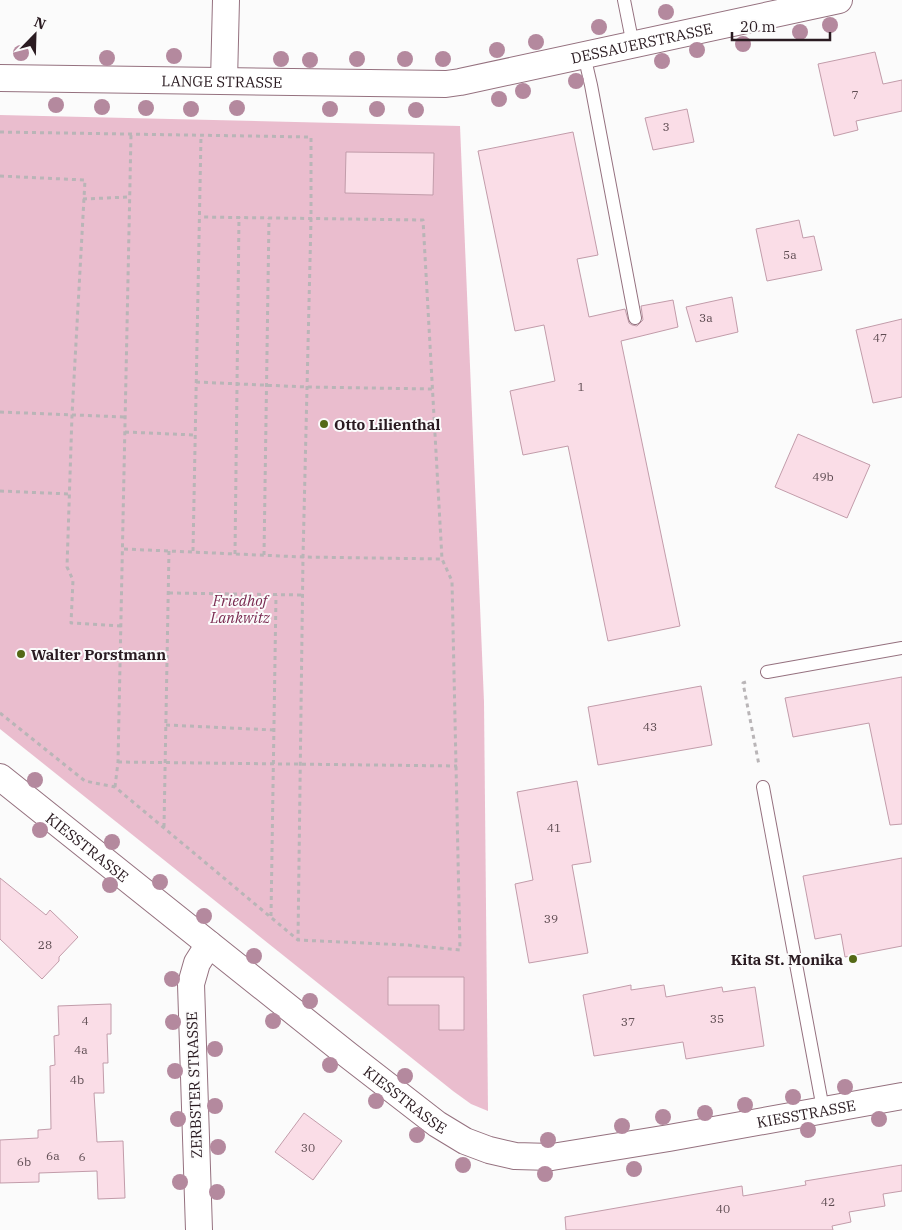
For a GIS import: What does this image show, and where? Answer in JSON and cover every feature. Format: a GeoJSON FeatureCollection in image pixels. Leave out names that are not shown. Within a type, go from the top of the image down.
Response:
{"type":"FeatureCollection","features":[{"type":"Feature","properties":{"kind":"street"},"geometry":{"type":"LineString","coordinates":[[224,81],[226,0]]}},
{"type":"Feature","properties":{"kind":"street","name":"DESSAUERSTRASSE"},"geometry":{"type":"LineString","coordinates":[[446,84],[839,0]]}},
{"type":"Feature","properties":{"kind":"street","name":"LANGE STRASSE"},"geometry":{"type":"LineString","coordinates":[[0,78],[446,84]]}},
{"type":"Feature","properties":{"kind":"street","name":"KIESSTRASSE"},"geometry":{"type":"LineString","coordinates":[[0,777],[437,1124],[465,1141],[489,1150],[515,1156],[552,1157],[670,1138],[902,1096]]}},
{"type":"Feature","properties":{"kind":"street","name":"ZERBSTER STRASSE"},"geometry":{"type":"LineString","coordinates":[[199,1230],[191,984],[197,963],[209,944]]}},
{"type":"Feature","properties":{"kind":"lane"},"geometry":{"type":"LineString","coordinates":[[624,0],[633,45]]}},
{"type":"Feature","properties":{"kind":"lane"},"geometry":{"type":"LineString","coordinates":[[584,55],[635,318]]}},
{"type":"Feature","properties":{"kind":"lane"},"geometry":{"type":"LineString","coordinates":[[768,672],[902,648]]}},
{"type":"Feature","properties":{"kind":"lane"},"geometry":{"type":"LineString","coordinates":[[764,787],[823,1109]]}},
{"type":"Feature","properties":{"kind":"path"},"geometry":{"type":"LineString","coordinates":[[0,132],[311,137],[311,219],[302,595],[298,940]]}},
{"type":"Feature","properties":{"kind":"path"},"geometry":{"type":"LineString","coordinates":[[115,787],[118,762],[124,549],[131,134]]}},
{"type":"Feature","properties":{"kind":"path"},"geometry":{"type":"LineString","coordinates":[[193,551],[201,135]]}},
{"type":"Feature","properties":{"kind":"path"},"geometry":{"type":"LineString","coordinates":[[0,176],[84,180],[72,415],[67,567],[73,580],[71,623],[122,626]]}},
{"type":"Feature","properties":{"kind":"path"},"geometry":{"type":"LineString","coordinates":[[83,200],[130,198]]}},
{"type":"Feature","properties":{"kind":"path"},"geometry":{"type":"LineString","coordinates":[[0,713],[85,781],[115,787],[298,940],[407,945],[460,950],[452,581],[442,559],[423,220],[200,217]]}},
{"type":"Feature","properties":{"kind":"path"},"geometry":{"type":"LineString","coordinates":[[235,554],[239,217]]}},
{"type":"Feature","properties":{"kind":"path"},"geometry":{"type":"LineString","coordinates":[[264,555],[268,218]]}},
{"type":"Feature","properties":{"kind":"path"},"geometry":{"type":"LineString","coordinates":[[196,382],[307,387],[432,389]]}},
{"type":"Feature","properties":{"kind":"path"},"geometry":{"type":"LineString","coordinates":[[0,412],[125,417]]}},
{"type":"Feature","properties":{"kind":"path"},"geometry":{"type":"LineString","coordinates":[[125,432],[195,435]]}},
{"type":"Feature","properties":{"kind":"path"},"geometry":{"type":"LineString","coordinates":[[0,490],[70,494]]}},
{"type":"Feature","properties":{"kind":"path"},"geometry":{"type":"LineString","coordinates":[[124,549],[303,557],[442,559]]}},
{"type":"Feature","properties":{"kind":"path"},"geometry":{"type":"LineString","coordinates":[[164,827],[169,550]]}},
{"type":"Feature","properties":{"kind":"path"},"geometry":{"type":"LineString","coordinates":[[169,594],[302,595]]}},
{"type":"Feature","properties":{"kind":"path"},"geometry":{"type":"LineString","coordinates":[[271,916],[276,595]]}},
{"type":"Feature","properties":{"kind":"path"},"geometry":{"type":"LineString","coordinates":[[764,787],[743,683],[756,680],[768,672]]}},
{"type":"Feature","properties":{"kind":"path"},"geometry":{"type":"LineString","coordinates":[[166,725],[274,730]]}},
{"type":"Feature","properties":{"kind":"path"},"geometry":{"type":"LineString","coordinates":[[118,762],[457,766]]}},
{"type":"Feature","properties":{"kind":"green space","name":"Friedhof Lankwitz"},"geometry":{"type":"Polygon","coordinates":[[[0,115],[460,126],[484,702],[488,1111],[471,1104],[453,1091],[0,729],[0,115]]]}},
{"type":"Feature","properties":{"kind":"building"},"geometry":{"type":"Polygon","coordinates":[[[875,52],[883,84],[902,80],[902,111],[856,121],[858,130],[834,136],[818,64],[875,52]]]}},
{"type":"Feature","properties":{"kind":"building"},"geometry":{"type":"Polygon","coordinates":[[[687,109],[694,142],[653,150],[645,118],[687,109]]]}},
{"type":"Feature","properties":{"kind":"building"},"geometry":{"type":"Polygon","coordinates":[[[573,132],[598,255],[577,259],[589,317],[625,309],[629,323],[637,326],[643,320],[641,306],[673,300],[678,327],[621,341],[680,626],[608,641],[568,446],[523,455],[510,391],[555,381],[544,325],[515,331],[478,151],[573,132]]]}},
{"type":"Feature","properties":{"kind":"building"},"geometry":{"type":"Polygon","coordinates":[[[346,152],[434,153],[433,195],[345,193],[346,152]]]}},
{"type":"Feature","properties":{"kind":"building"},"geometry":{"type":"Polygon","coordinates":[[[799,220],[803,238],[814,236],[822,270],[767,281],[756,229],[799,220]]]}},
{"type":"Feature","properties":{"kind":"building"},"geometry":{"type":"Polygon","coordinates":[[[732,297],[738,332],[696,342],[686,307],[732,297]]]}},
{"type":"Feature","properties":{"kind":"building"},"geometry":{"type":"Polygon","coordinates":[[[902,319],[902,397],[873,403],[856,330],[902,319]]]}},
{"type":"Feature","properties":{"kind":"building"},"geometry":{"type":"Polygon","coordinates":[[[798,434],[870,465],[847,518],[775,487],[798,434]]]}},
{"type":"Feature","properties":{"kind":"building"},"geometry":{"type":"Polygon","coordinates":[[[902,677],[902,824],[890,825],[869,723],[793,737],[785,698],[902,677]]]}},
{"type":"Feature","properties":{"kind":"building"},"geometry":{"type":"Polygon","coordinates":[[[701,686],[712,745],[598,765],[588,707],[701,686]]]}},
{"type":"Feature","properties":{"kind":"building"},"geometry":{"type":"Polygon","coordinates":[[[577,781],[591,862],[572,865],[588,953],[529,963],[515,884],[533,880],[517,792],[577,781]]]}},
{"type":"Feature","properties":{"kind":"building"},"geometry":{"type":"Polygon","coordinates":[[[902,858],[902,946],[845,957],[841,934],[815,939],[803,876],[902,858]]]}},
{"type":"Feature","properties":{"kind":"building"},"geometry":{"type":"Polygon","coordinates":[[[0,878],[46,915],[50,910],[78,937],[42,979],[0,939],[0,878]]]}},
{"type":"Feature","properties":{"kind":"building"},"geometry":{"type":"Polygon","coordinates":[[[388,977],[464,977],[464,1030],[439,1030],[439,1005],[388,1005],[388,977]]]}},
{"type":"Feature","properties":{"kind":"building"},"geometry":{"type":"Polygon","coordinates":[[[631,985],[631,990],[664,985],[666,997],[722,987],[723,992],[755,987],[764,1046],[686,1059],[683,1042],[594,1056],[583,995],[631,985]]]}},
{"type":"Feature","properties":{"kind":"building"},"geometry":{"type":"Polygon","coordinates":[[[111,1004],[111,1034],[107,1034],[108,1063],[103,1063],[104,1093],[94,1093],[97,1142],[123,1141],[125,1198],[98,1199],[97,1171],[39,1173],[39,1182],[0,1183],[0,1140],[38,1138],[38,1130],[51,1129],[50,1066],[55,1065],[54,1036],[59,1035],[58,1006],[111,1004]]]}},
{"type":"Feature","properties":{"kind":"building"},"geometry":{"type":"Polygon","coordinates":[[[304,1113],[342,1141],[313,1180],[275,1152],[304,1113]]]}},
{"type":"Feature","properties":{"kind":"building"},"geometry":{"type":"Polygon","coordinates":[[[902,1165],[902,1191],[883,1194],[885,1206],[849,1212],[851,1222],[832,1226],[833,1230],[566,1230],[565,1217],[742,1186],[743,1196],[806,1185],[805,1181],[902,1165]]]}},
{"type":"Feature","properties":{"kind":"place","name":"Otto Lilienthal"},"geometry":{"type":"Point","coordinates":[324,424]}},
{"type":"Feature","properties":{"kind":"place","name":"Walter Porstmann"},"geometry":{"type":"Point","coordinates":[21,654]}},
{"type":"Feature","properties":{"kind":"place","name":"Kita St. Monika"},"geometry":{"type":"Point","coordinates":[853,959]}}]}
